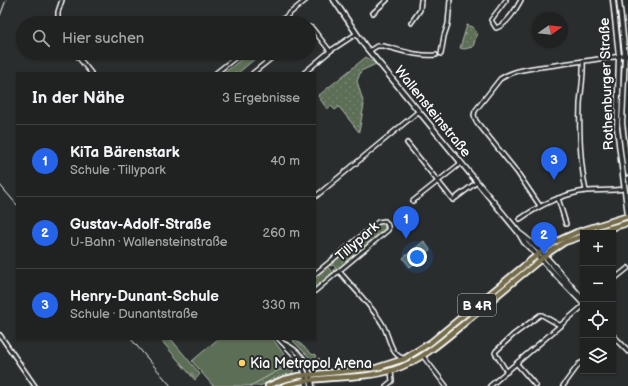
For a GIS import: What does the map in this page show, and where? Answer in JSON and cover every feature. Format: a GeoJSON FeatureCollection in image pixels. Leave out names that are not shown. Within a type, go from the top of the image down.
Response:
{"type":"FeatureCollection","features":[{"type":"Feature","properties":{"kind":"main road","name":"B 4R"},"geometry":{"type":"LineString","coordinates":[[268,386],[282,380],[308,374],[369,369],[393,364],[404,359],[430,343],[536,255],[553,243],[569,235],[628,216]]}},
{"type":"Feature","properties":{"kind":"main road"},"geometry":{"type":"LineString","coordinates":[[603,230],[628,222]]}},
{"type":"Feature","properties":{"kind":"main road","name":"B 4R"},"geometry":{"type":"LineString","coordinates":[[284,386],[309,380],[371,375],[391,371],[408,364],[423,356],[543,258],[562,244],[580,237]]}},
{"type":"Feature","properties":{"kind":"street"},"geometry":{"type":"LineString","coordinates":[[58,16],[62,0]]}},
{"type":"Feature","properties":{"kind":"street"},"geometry":{"type":"LineString","coordinates":[[287,16],[306,0]]}},
{"type":"Feature","properties":{"kind":"street","name":"Wallensteinstraße"},"geometry":{"type":"LineString","coordinates":[[334,0],[369,51],[519,233],[524,242],[536,255],[543,258]]}},
{"type":"Feature","properties":{"kind":"street"},"geometry":{"type":"LineString","coordinates":[[373,12],[387,0]]}},
{"type":"Feature","properties":{"kind":"street"},"geometry":{"type":"LineString","coordinates":[[411,23],[420,10],[421,0]]}},
{"type":"Feature","properties":{"kind":"street"},"geometry":{"type":"LineString","coordinates":[[441,54],[448,24],[450,0]]}},
{"type":"Feature","properties":{"kind":"street"},"geometry":{"type":"LineString","coordinates":[[506,0],[491,20],[496,28],[500,27],[505,22],[521,0]]}},
{"type":"Feature","properties":{"kind":"street","name":"Rothenburger Straße"},"geometry":{"type":"LineString","coordinates":[[613,0],[619,56],[616,126],[628,216]]}},
{"type":"Feature","properties":{"kind":"street","name":"Rothenburger Straße"},"geometry":{"type":"LineString","coordinates":[[619,0],[626,55],[622,123],[628,173]]}},
{"type":"Feature","properties":{"kind":"street"},"geometry":{"type":"LineString","coordinates":[[316,33],[330,51]]}},
{"type":"Feature","properties":{"kind":"street"},"geometry":{"type":"LineString","coordinates":[[305,72],[330,51],[356,34]]}},
{"type":"Feature","properties":{"kind":"street"},"geometry":{"type":"LineString","coordinates":[[369,51],[380,46],[430,56],[436,55]]}},
{"type":"Feature","properties":{"kind":"street"},"geometry":{"type":"LineString","coordinates":[[540,206],[520,177],[476,121],[474,115],[475,111],[504,76],[529,69],[626,55]]}},
{"type":"Feature","properties":{"kind":"street"},"geometry":{"type":"LineString","coordinates":[[81,60],[90,72]]}},
{"type":"Feature","properties":{"kind":"street"},"geometry":{"type":"LineString","coordinates":[[217,72],[232,60]]}},
{"type":"Feature","properties":{"kind":"street"},"geometry":{"type":"LineString","coordinates":[[254,72],[269,60]]}},
{"type":"Feature","properties":{"kind":"street"},"geometry":{"type":"LineString","coordinates":[[583,61],[579,122],[582,167],[586,191]]}},
{"type":"Feature","properties":{"kind":"street"},"geometry":{"type":"LineString","coordinates":[[316,196],[419,111]]}},
{"type":"Feature","properties":{"kind":"street"},"geometry":{"type":"LineString","coordinates":[[407,143],[453,200],[477,182]]}},
{"type":"Feature","properties":{"kind":"street"},"geometry":{"type":"LineString","coordinates":[[413,201],[437,180],[461,163]]}},
{"type":"Feature","properties":{"kind":"street"},"geometry":{"type":"LineString","coordinates":[[520,219],[540,206],[558,198],[586,191],[624,189]]}},
{"type":"Feature","properties":{"kind":"street"},"geometry":{"type":"LineString","coordinates":[[558,198],[566,224]]}},
{"type":"Feature","properties":{"kind":"street","name":"Tillypark"},"geometry":{"type":"LineString","coordinates":[[316,273],[378,222],[385,221],[387,223],[388,230],[316,290]]}},
{"type":"Feature","properties":{"kind":"street","name":"Wallensteinstraße"},"geometry":{"type":"LineString","coordinates":[[519,233],[528,239],[541,252],[543,258],[580,299]]}},
{"type":"Feature","properties":{"kind":"street"},"geometry":{"type":"LineString","coordinates":[[617,276],[628,268]]}},
{"type":"Feature","properties":{"kind":"street","name":"Tillypark"},"geometry":{"type":"LineString","coordinates":[[339,271],[380,320],[394,351],[399,357],[404,359]]}},
{"type":"Feature","properties":{"kind":"street"},"geometry":{"type":"LineString","coordinates":[[490,386],[580,309]]}},
{"type":"Feature","properties":{"kind":"street"},"geometry":{"type":"LineString","coordinates":[[506,372],[495,353],[513,335],[540,315],[547,317],[561,326]]}},
{"type":"Feature","properties":{"kind":"street"},"geometry":{"type":"LineString","coordinates":[[0,335],[35,386]]}},
{"type":"Feature","properties":{"kind":"street"},"geometry":{"type":"LineString","coordinates":[[615,338],[628,351]]}},
{"type":"Feature","properties":{"kind":"street"},"geometry":{"type":"LineString","coordinates":[[280,340],[301,355],[308,366],[309,380],[312,386]]}},
{"type":"Feature","properties":{"kind":"street","name":"Tillypark"},"geometry":{"type":"LineString","coordinates":[[393,364],[395,359],[394,351]]}},
{"type":"Feature","properties":{"kind":"street"},"geometry":{"type":"LineString","coordinates":[[423,356],[446,386]]}},
{"type":"Feature","properties":{"kind":"street"},"geometry":{"type":"LineString","coordinates":[[517,364],[536,386]]}},
{"type":"Feature","properties":{"kind":"street"},"geometry":{"type":"LineString","coordinates":[[563,386],[580,364]]}},
{"type":"Feature","properties":{"kind":"street"},"geometry":{"type":"LineString","coordinates":[[386,386],[392,380],[391,371]]}},
{"type":"Feature","properties":{"kind":"street"},"geometry":{"type":"LineString","coordinates":[[307,386],[309,380]]}},
{"type":"Feature","properties":{"kind":"green space"},"geometry":{"type":"Polygon","coordinates":[[[467,25],[473,27],[477,33],[473,47],[464,49],[460,48],[467,25]]]}},
{"type":"Feature","properties":{"kind":"green space"},"geometry":{"type":"Polygon","coordinates":[[[366,57],[376,64],[361,71],[357,81],[364,105],[359,132],[339,107],[335,110],[331,106],[327,109],[318,96],[366,57]]]}},
{"type":"Feature","properties":{"kind":"green space"},"geometry":{"type":"Polygon","coordinates":[[[240,60],[254,60],[239,72],[225,72],[240,60]]]}},
{"type":"Feature","properties":{"kind":"green space"},"geometry":{"type":"Polygon","coordinates":[[[382,223],[385,226],[384,231],[335,272],[333,270],[336,268],[333,265],[329,265],[378,224],[382,223]]]}},
{"type":"Feature","properties":{"kind":"green space"},"geometry":{"type":"Polygon","coordinates":[[[424,241],[430,250],[410,267],[403,258],[424,241]]]}},
{"type":"Feature","properties":{"kind":"green space"},"geometry":{"type":"Polygon","coordinates":[[[532,262],[426,351],[408,362],[389,369],[372,372],[319,377],[384,367],[408,358],[421,351],[532,262]]]}},
{"type":"Feature","properties":{"kind":"green space"},"geometry":{"type":"Polygon","coordinates":[[[327,266],[333,273],[316,287],[316,275],[327,266]]]}},
{"type":"Feature","properties":{"kind":"green space"},"geometry":{"type":"Polygon","coordinates":[[[161,340],[172,340],[200,374],[195,380],[161,340]]]}},
{"type":"Feature","properties":{"kind":"green space","name":"Kia Metropol Arena"},"geometry":{"type":"Polygon","coordinates":[[[217,340],[274,340],[293,367],[279,370],[250,386],[213,386],[192,361],[217,340]]]}},
{"type":"Feature","properties":{"kind":"green space"},"geometry":{"type":"Polygon","coordinates":[[[296,340],[313,355],[315,354],[317,356],[315,358],[316,360],[319,358],[321,361],[318,365],[317,365],[293,341],[296,340]]]}},
{"type":"Feature","properties":{"kind":"green space"},"geometry":{"type":"Polygon","coordinates":[[[293,367],[293,373],[260,386],[250,386],[279,370],[293,367]]]}},
{"type":"Feature","properties":{"kind":"railway"},"geometry":{"type":"LineString","coordinates":[[0,16],[6,0]]}},
{"type":"Feature","properties":{"kind":"railway"},"geometry":{"type":"LineString","coordinates":[[0,185],[16,204]]}},
{"type":"Feature","properties":{"kind":"railway"},"geometry":{"type":"LineString","coordinates":[[132,340],[171,386]]}},
{"type":"Feature","properties":{"kind":"place","name":"Henry-Dunant-Schule"},"geometry":{"type":"Point","coordinates":[554,180]}},
{"type":"Feature","properties":{"kind":"place","name":"KiTa Bärenstark"},"geometry":{"type":"Point","coordinates":[406,239]}},
{"type":"Feature","properties":{"kind":"place","name":"Gustav-Adolf-Straße"},"geometry":{"type":"Point","coordinates":[544,255]}},
{"type":"Feature","properties":{"kind":"place","name":"Kia Metropol Arena"},"geometry":{"type":"Point","coordinates":[242,363]}}]}
